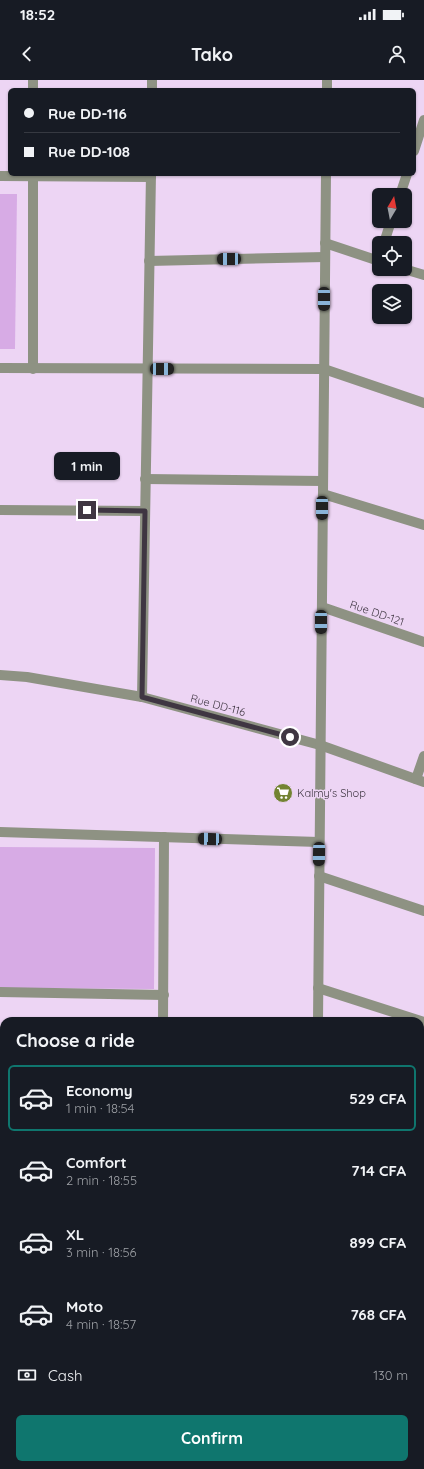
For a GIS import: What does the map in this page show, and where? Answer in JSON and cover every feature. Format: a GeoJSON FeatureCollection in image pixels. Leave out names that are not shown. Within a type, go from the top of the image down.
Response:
{"type":"FeatureCollection","features":[{"type":"Feature","properties":{"kind":"street"},"geometry":{"type":"LineString","coordinates":[[416,145],[424,120]]}},
{"type":"Feature","properties":{"kind":"street"},"geometry":{"type":"LineString","coordinates":[[33,176],[33,369]]}},
{"type":"Feature","properties":{"kind":"street"},"geometry":{"type":"LineString","coordinates":[[142,697],[151,176]]}},
{"type":"Feature","properties":{"kind":"street"},"geometry":{"type":"LineString","coordinates":[[318,1017],[326,176]]}},
{"type":"Feature","properties":{"kind":"street"},"geometry":{"type":"LineString","coordinates":[[402,188],[406,176]]}},
{"type":"Feature","properties":{"kind":"street"},"geometry":{"type":"LineString","coordinates":[[325,243],[372,259]]}},
{"type":"Feature","properties":{"kind":"street"},"geometry":{"type":"LineString","coordinates":[[149,261],[325,256]]}},
{"type":"Feature","properties":{"kind":"street"},"geometry":{"type":"LineString","coordinates":[[412,271],[424,275]]}},
{"type":"Feature","properties":{"kind":"street"},"geometry":{"type":"LineString","coordinates":[[0,368],[324,369],[424,403]]}},
{"type":"Feature","properties":{"kind":"street"},"geometry":{"type":"LineString","coordinates":[[145,479],[323,481]]}},
{"type":"Feature","properties":{"kind":"street"},"geometry":{"type":"LineString","coordinates":[[323,494],[424,525]]}},
{"type":"Feature","properties":{"kind":"street"},"geometry":{"type":"LineString","coordinates":[[0,510],[145,511]]}},
{"type":"Feature","properties":{"kind":"street","name":"Rue DD-121"},"geometry":{"type":"LineString","coordinates":[[322,607],[424,642]]}},
{"type":"Feature","properties":{"kind":"street","name":"Rue DD-116"},"geometry":{"type":"LineString","coordinates":[[0,675],[28,677],[142,697],[320,745],[420,780]]}},
{"type":"Feature","properties":{"kind":"street"},"geometry":{"type":"LineString","coordinates":[[420,780],[424,756]]}},
{"type":"Feature","properties":{"kind":"street"},"geometry":{"type":"LineString","coordinates":[[0,832],[319,842]]}},
{"type":"Feature","properties":{"kind":"street"},"geometry":{"type":"LineString","coordinates":[[163,1017],[164,837]]}},
{"type":"Feature","properties":{"kind":"street"},"geometry":{"type":"LineString","coordinates":[[319,876],[424,911]]}},
{"type":"Feature","properties":{"kind":"street"},"geometry":{"type":"LineString","coordinates":[[318,988],[408,1017]]}},
{"type":"Feature","properties":{"kind":"street"},"geometry":{"type":"LineString","coordinates":[[0,992],[164,995]]}},
{"type":"Feature","properties":{"kind":"shaded area"},"geometry":{"type":"Polygon","coordinates":[[[0,194],[17,194],[15,349],[0,349],[0,194]]]}},
{"type":"Feature","properties":{"kind":"shaded area"},"geometry":{"type":"Polygon","coordinates":[[[0,847],[155,848],[154,989],[0,988],[0,847]]]}},
{"type":"Feature","properties":{"kind":"place","name":"Kalmy's Shop"},"geometry":{"type":"Point","coordinates":[283,793]}},
{"type":"Feature","properties":{"kind":"route"},"geometry":{"type":"LineString","coordinates":[[87,510],[145,511],[142,697],[290,737]]}}]}
